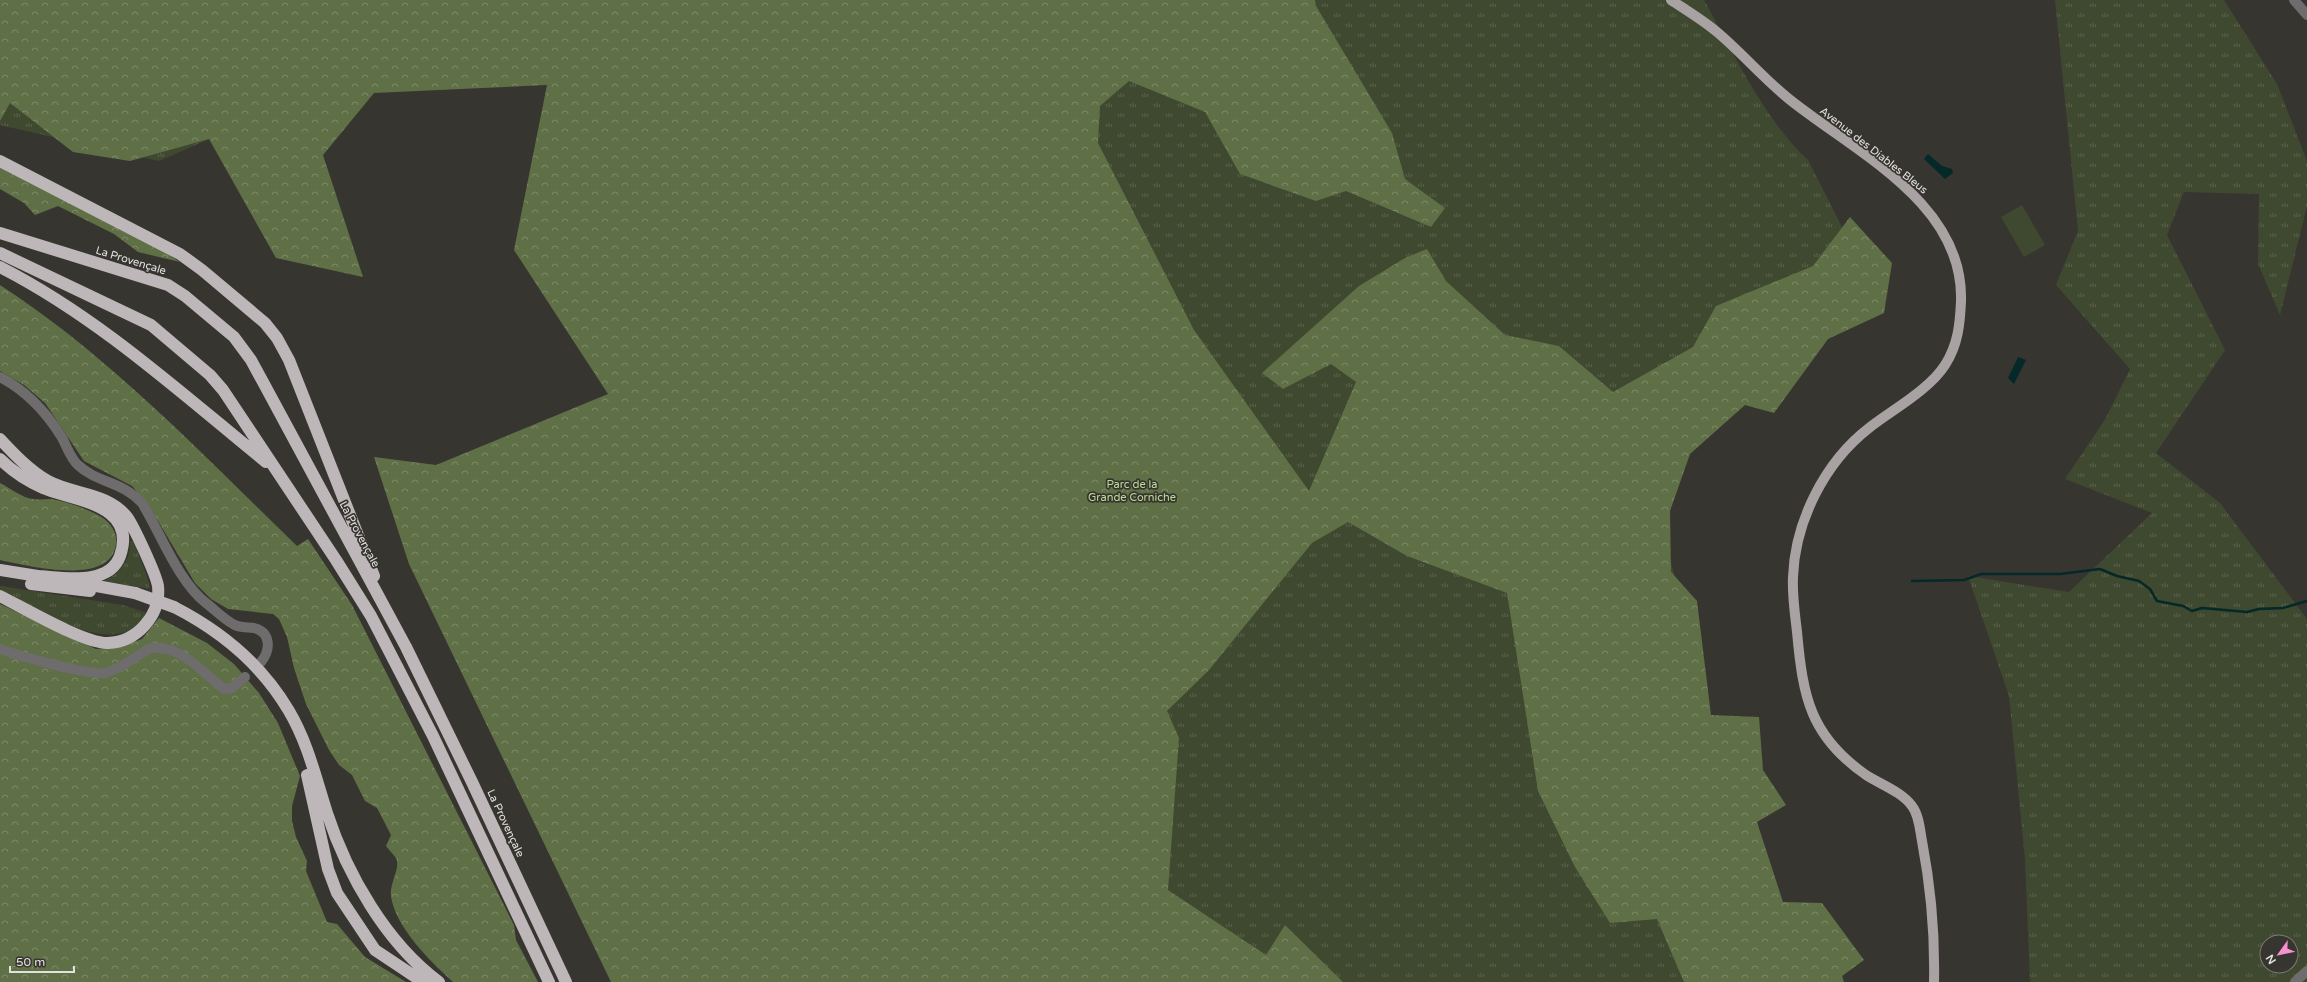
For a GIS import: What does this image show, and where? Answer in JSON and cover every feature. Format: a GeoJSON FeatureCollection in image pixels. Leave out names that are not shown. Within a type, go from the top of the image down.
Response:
{"type":"FeatureCollection","features":[{"type":"Feature","properties":{"kind":"highway"},"geometry":{"type":"LineString","coordinates":[[0,161],[148,236],[185,257],[259,318],[272,331],[289,360],[391,620]]}},
{"type":"Feature","properties":{"kind":"highway","name":"La Provençale"},"geometry":{"type":"LineString","coordinates":[[0,233],[168,285],[186,296],[234,337],[251,360],[264,382],[391,620],[472,782],[566,982]]}},
{"type":"Feature","properties":{"kind":"highway"},"geometry":{"type":"LineString","coordinates":[[0,253],[139,318],[158,330],[216,381],[336,560],[380,633],[436,742],[549,982]]}},
{"type":"Feature","properties":{"kind":"highway"},"geometry":{"type":"LineString","coordinates":[[0,267],[90,322],[137,356],[275,469]]}},
{"type":"Feature","properties":{"kind":"highway"},"geometry":{"type":"LineString","coordinates":[[0,439],[27,465],[49,481],[102,498],[120,510],[127,518],[153,571],[158,592],[156,604],[143,628],[134,635],[121,641],[107,643],[90,640],[0,596]]}},
{"type":"Feature","properties":{"kind":"highway"},"geometry":{"type":"LineString","coordinates":[[0,459],[8,467],[43,488],[84,500],[107,511],[115,518],[122,532],[123,539],[119,559],[113,567],[104,573],[86,578],[37,576]]}},
{"type":"Feature","properties":{"kind":"highway"},"geometry":{"type":"LineString","coordinates":[[0,570],[37,576],[135,597],[197,619],[233,645],[274,688],[290,712],[304,741],[333,832],[350,870],[392,935],[413,959],[439,982]]}},
{"type":"Feature","properties":{"kind":"highway"},"geometry":{"type":"LineString","coordinates":[[0,578],[35,585],[135,597]]}},
{"type":"Feature","properties":{"kind":"highway"},"geometry":{"type":"LineString","coordinates":[[173,611],[231,652],[256,677],[272,698],[288,723],[302,757],[328,869],[337,893],[374,950],[423,982]]}},
{"type":"Feature","properties":{"kind":"main road","name":"Avenue des Diables Bleus"},"geometry":{"type":"LineString","coordinates":[[1671,0],[1715,30],[1770,84],[1917,197],[1944,232],[1956,263],[1961,293],[1960,321],[1953,349],[1944,367],[1927,384],[1853,442],[1824,478],[1802,528],[1795,554],[1793,579],[1802,670],[1809,706],[1816,723],[1845,759],[1875,781],[1905,799],[1913,806],[1917,816],[1928,870],[1934,924],[1934,982]]}},
{"type":"Feature","properties":{"kind":"street"},"geometry":{"type":"LineString","coordinates":[[2294,0],[2307,14]]}},
{"type":"Feature","properties":{"kind":"street"},"geometry":{"type":"LineString","coordinates":[[0,377],[31,399],[49,418],[76,463],[88,473],[113,482],[135,495],[142,503],[196,594],[233,624],[259,630],[264,635],[268,640],[268,651],[261,662]]}},
{"type":"Feature","properties":{"kind":"street"},"geometry":{"type":"LineString","coordinates":[[0,649],[58,665],[102,673],[112,671],[151,648],[157,647],[187,658],[204,670],[224,689],[232,688],[245,677]]}},
{"type":"Feature","properties":{"kind":"street"},"geometry":{"type":"LineString","coordinates":[[2295,982],[2307,971]]}},
{"type":"Feature","properties":{"kind":"green space","name":"Parc de la Grande Corniche"},"geometry":{"type":"Polygon","coordinates":[[[0,0],[1704,0],[1738,63],[1764,106],[1792,144],[1808,160],[1880,302],[1723,389],[1659,507],[1735,852],[1796,982],[634,982],[621,402],[555,68],[352,77],[159,161],[0,125],[0,0]]]}},
{"type":"Feature","properties":{"kind":"green space","name":"Parc de la Grande Corniche"},"geometry":{"type":"Polygon","coordinates":[[[0,0],[1315,0],[1316,6],[1392,133],[1405,179],[1445,208],[1431,227],[1346,191],[1316,201],[1240,174],[1205,112],[1129,81],[1100,106],[1098,143],[1194,330],[1309,491],[1356,382],[1331,364],[1283,389],[1262,373],[1359,286],[1405,258],[1427,249],[1446,281],[1505,335],[1559,346],[1613,392],[1693,347],[1716,306],[1813,266],[1850,217],[1892,263],[1884,313],[1828,339],[1774,413],[1745,405],[1690,454],[1670,511],[1671,572],[1697,601],[1711,715],[1759,717],[1763,770],[1786,805],[1757,822],[1783,902],[1822,903],[1864,960],[1842,976],[1844,982],[1684,982],[1657,919],[1610,923],[1575,867],[1538,791],[1507,593],[1407,556],[1348,522],[1312,543],[1209,670],[1167,711],[1179,738],[1168,890],[1266,955],[1285,925],[1343,982],[611,982],[409,564],[374,457],[436,465],[608,394],[514,250],[547,85],[374,93],[323,155],[363,277],[276,258],[209,139],[130,161],[73,152],[10,103],[0,121],[0,0]]]}},
{"type":"Feature","properties":{"kind":"green space"},"geometry":{"type":"Polygon","coordinates":[[[2055,0],[2224,0],[2277,84],[2307,161],[2307,206],[2280,315],[2258,264],[2259,194],[2184,192],[2167,235],[2225,350],[2156,453],[2220,503],[2307,619],[2307,982],[2030,982],[2025,859],[2009,696],[1968,576],[2069,592],[2152,513],[2065,479],[2106,418],[2130,369],[2056,285],[2078,231],[2055,0]]]}},
{"type":"Feature","properties":{"kind":"green space"},"geometry":{"type":"Polygon","coordinates":[[[0,167],[157,247],[180,262],[138,252],[114,234],[58,206],[35,215],[24,203],[0,189],[0,167]]]}},
{"type":"Feature","properties":{"kind":"green space"},"geometry":{"type":"Polygon","coordinates":[[[2022,205],[2045,245],[2024,257],[2001,217],[2022,205]]]}},
{"type":"Feature","properties":{"kind":"green space"},"geometry":{"type":"Polygon","coordinates":[[[0,285],[41,313],[118,375],[191,442],[297,546],[308,539],[352,605],[514,925],[516,940],[538,982],[453,982],[415,943],[399,920],[391,896],[397,862],[396,858],[386,846],[391,835],[377,808],[365,801],[352,775],[339,765],[329,750],[306,704],[294,668],[287,637],[279,619],[273,614],[228,609],[211,599],[195,583],[149,506],[132,486],[84,461],[45,403],[24,385],[0,371],[0,285]]]}},
{"type":"Feature","properties":{"kind":"green space"},"geometry":{"type":"Polygon","coordinates":[[[0,483],[20,495],[29,498],[62,501],[81,507],[102,517],[112,526],[114,530],[116,544],[111,557],[100,565],[85,570],[48,569],[0,560],[0,483]]]}},
{"type":"Feature","properties":{"kind":"green space"},"geometry":{"type":"Polygon","coordinates":[[[130,541],[133,541],[147,576],[150,589],[104,581],[120,570],[124,565],[129,554],[130,541]]]}},
{"type":"Feature","properties":{"kind":"green space"},"geometry":{"type":"Polygon","coordinates":[[[0,586],[123,605],[147,613],[134,628],[117,634],[97,633],[76,628],[55,619],[0,590],[0,586]]]}},
{"type":"Feature","properties":{"kind":"green space"},"geometry":{"type":"Polygon","coordinates":[[[0,604],[96,649],[123,646],[142,639],[159,618],[207,643],[234,664],[259,693],[278,723],[300,776],[292,806],[292,821],[296,837],[307,861],[306,871],[327,922],[337,924],[365,957],[406,982],[0,982],[0,604]]]}},
{"type":"Feature","properties":{"kind":"water"},"geometry":{"type":"Polygon","coordinates":[[[1928,154],[1942,166],[1952,169],[1953,173],[1945,179],[1924,159],[1928,154]]]}},
{"type":"Feature","properties":{"kind":"water"},"geometry":{"type":"Polygon","coordinates":[[[2018,357],[2026,360],[2014,384],[2008,378],[2018,357]]]}},
{"type":"Feature","properties":{"kind":"waterway"},"geometry":{"type":"LineString","coordinates":[[1912,581],[1964,580],[1981,574],[2060,574],[2100,569],[2117,576],[2139,581],[2150,589],[2157,601],[2183,606],[2192,611],[2202,608],[2247,612],[2259,609],[2283,608],[2307,601]]}}]}
